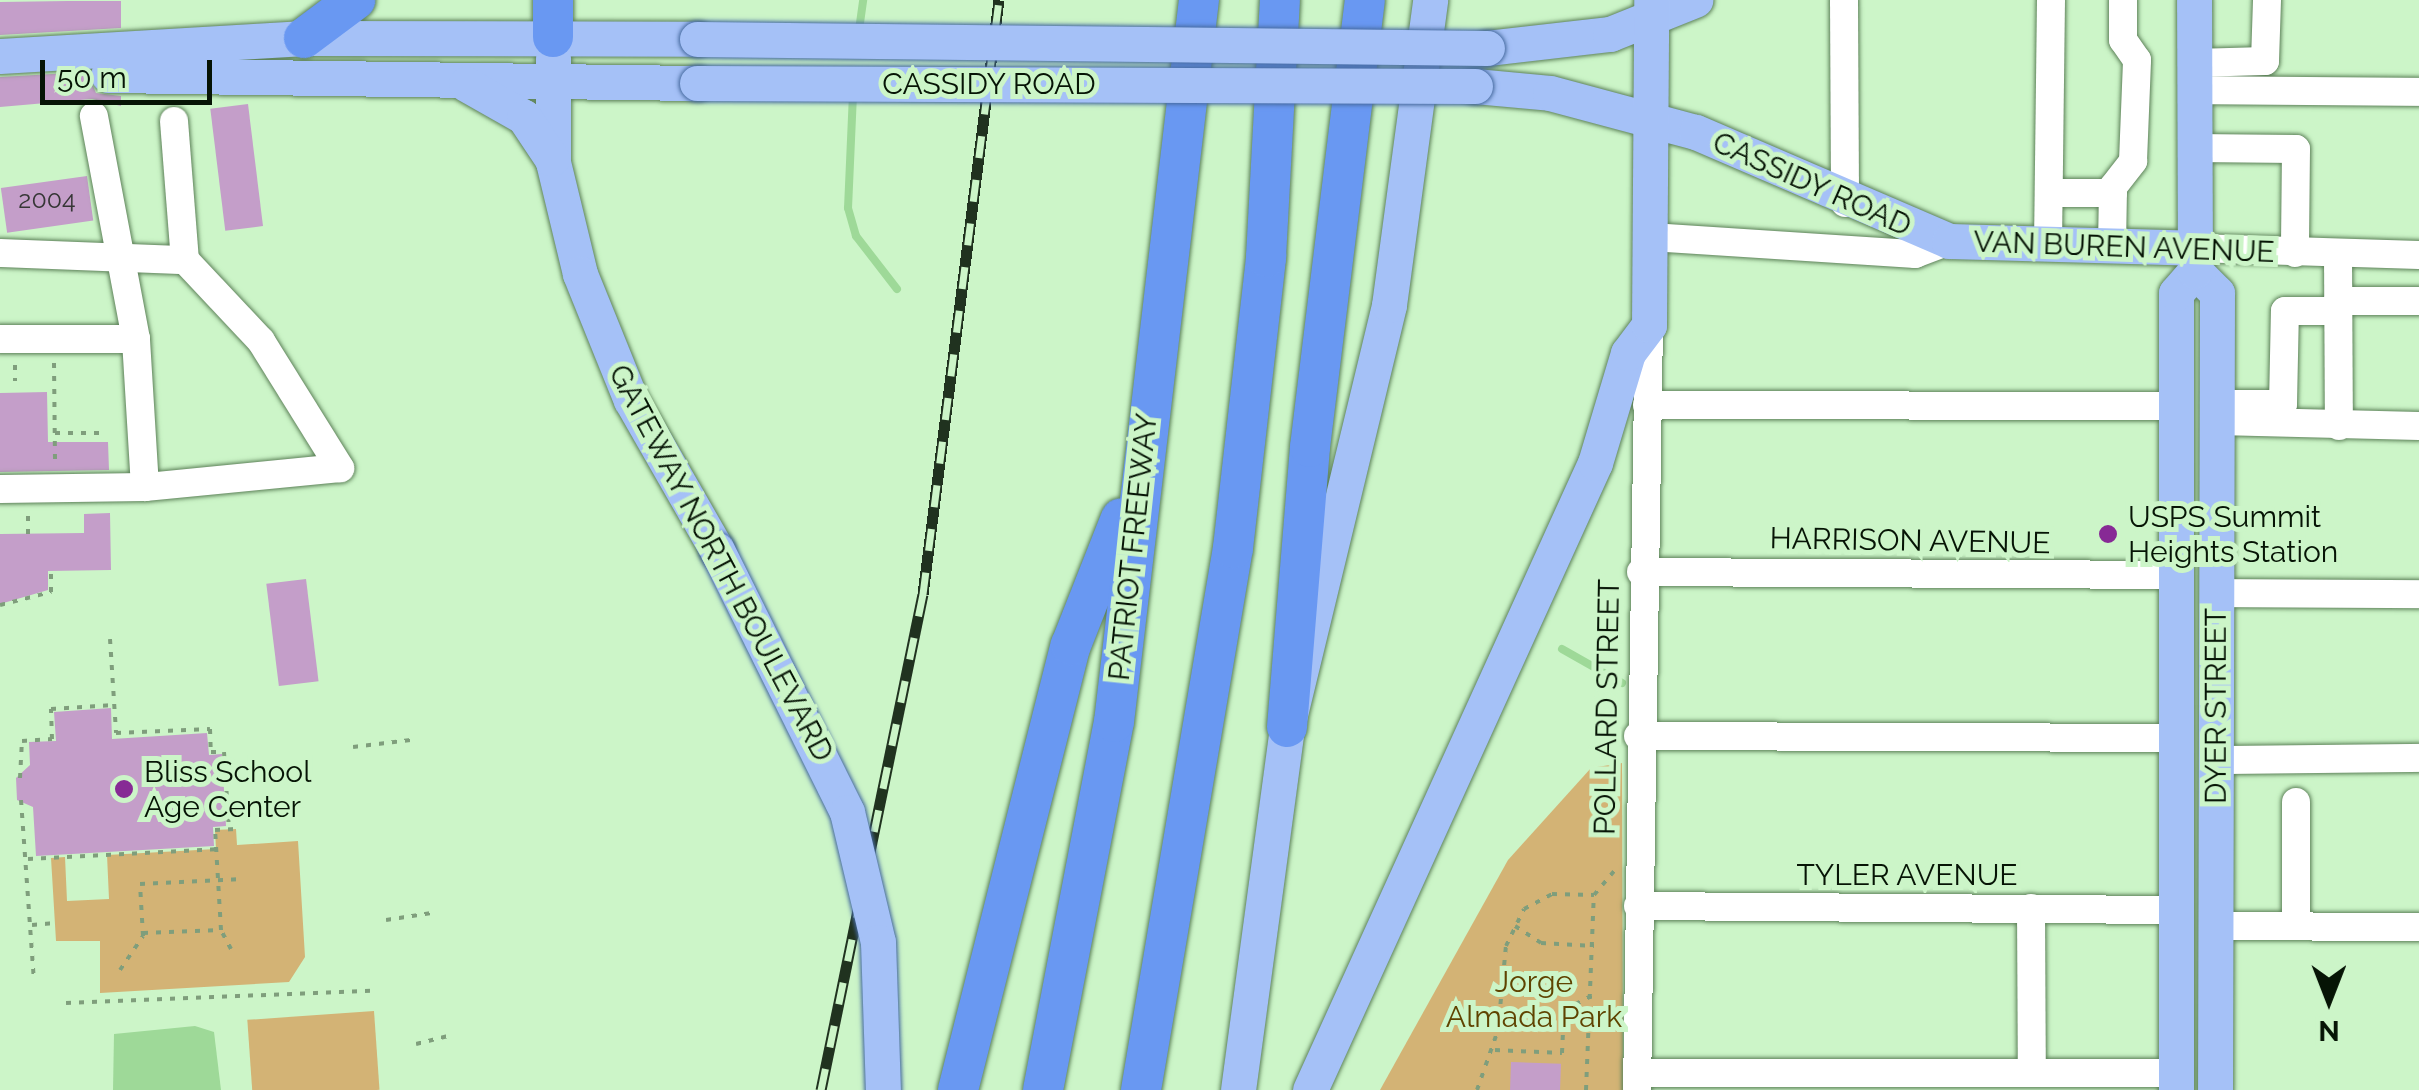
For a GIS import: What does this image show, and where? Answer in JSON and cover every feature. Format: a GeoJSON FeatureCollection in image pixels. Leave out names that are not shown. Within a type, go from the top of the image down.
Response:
{"type":"FeatureCollection","features":[{"type":"Feature","properties":{"kind":"highway"},"geometry":{"type":"LineString","coordinates":[[304,38],[354,0]]}},
{"type":"Feature","properties":{"kind":"highway","name":"PATRIOT FREEWAY"},"geometry":{"type":"LineString","coordinates":[[1043,1090],[1114,722],[1140,471],[1199,0]]}},
{"type":"Feature","properties":{"kind":"highway"},"geometry":{"type":"LineString","coordinates":[[1141,1090],[1233,548],[1266,257],[1280,0]]}},
{"type":"Feature","properties":{"kind":"highway"},"geometry":{"type":"LineString","coordinates":[[1287,726],[1310,448],[1365,0]]}},
{"type":"Feature","properties":{"kind":"highway"},"geometry":{"type":"LineString","coordinates":[[958,1090],[1072,646],[1140,471]]}},
{"type":"Feature","properties":{"kind":"main road"},"geometry":{"type":"LineString","coordinates":[[1238,1090],[1287,726],[1389,305],[1430,0]]}},
{"type":"Feature","properties":{"kind":"main road","name":"CASSIDY ROAD"},"geometry":{"type":"LineString","coordinates":[[0,56],[553,19],[696,39],[1487,48],[1695,0]]}},
{"type":"Feature","properties":{"kind":"main road","name":"DYER STREET"},"geometry":{"type":"LineString","coordinates":[[2176,1082],[2176,292],[2195,260],[2194,0]]}},
{"type":"Feature","properties":{"kind":"main road"},"geometry":{"type":"LineString","coordinates":[[1310,1090],[1595,463],[1628,353],[1649,325],[1651,11]]}},
{"type":"Feature","properties":{"kind":"main road","name":"GATEWAY NORTH BOULEVARD"},"geometry":{"type":"LineString","coordinates":[[553,19],[553,162],[603,337],[716,550],[847,812],[880,958],[884,1090]]}},
{"type":"Feature","properties":{"kind":"main road","name":"CASSIDY ROAD"},"geometry":{"type":"LineString","coordinates":[[0,74],[1475,86],[1652,118],[1845,203],[1949,240]]}},
{"type":"Feature","properties":{"kind":"main road"},"geometry":{"type":"LineString","coordinates":[[452,78],[524,117],[553,162]]}},
{"type":"Feature","properties":{"kind":"main road","name":"VAN BUREN AVENUE"},"geometry":{"type":"LineString","coordinates":[[1949,240],[2112,246],[2195,260]]}},
{"type":"Feature","properties":{"kind":"main road","name":"DYER STREET"},"geometry":{"type":"LineString","coordinates":[[2195,260],[2218,292],[2215,1090]]}},
{"type":"Feature","properties":{"kind":"main road"},"geometry":{"type":"LineString","coordinates":[[2177,734],[2189,754],[2194,901],[2216,926]]}},
{"type":"Feature","properties":{"kind":"street"},"geometry":{"type":"LineString","coordinates":[[1844,0],[1845,203]]}},
{"type":"Feature","properties":{"kind":"street"},"geometry":{"type":"LineString","coordinates":[[2048,245],[2051,0]]}},
{"type":"Feature","properties":{"kind":"street"},"geometry":{"type":"LineString","coordinates":[[2112,246],[2113,193],[2133,162],[2137,60],[2123,40],[2123,0]]}},
{"type":"Feature","properties":{"kind":"street"},"geometry":{"type":"LineString","coordinates":[[2194,76],[2265,62],[2267,0]]}},
{"type":"Feature","properties":{"kind":"street"},"geometry":{"type":"LineString","coordinates":[[2194,76],[2419,92]]}},
{"type":"Feature","properties":{"kind":"street"},"geometry":{"type":"LineString","coordinates":[[94,116],[116,251],[136,340],[145,488]]}},
{"type":"Feature","properties":{"kind":"street"},"geometry":{"type":"LineString","coordinates":[[0,489],[145,488],[340,468],[261,341],[186,260],[174,122]]}},
{"type":"Feature","properties":{"kind":"street"},"geometry":{"type":"LineString","coordinates":[[2194,148],[2296,150],[2294,253]]}},
{"type":"Feature","properties":{"kind":"street"},"geometry":{"type":"LineString","coordinates":[[2049,192],[2113,193]]}},
{"type":"Feature","properties":{"kind":"street","name":"VAN BUREN AVENUE"},"geometry":{"type":"LineString","coordinates":[[1652,237],[1916,254],[1949,240]]}},
{"type":"Feature","properties":{"kind":"street"},"geometry":{"type":"LineString","coordinates":[[0,253],[116,251],[186,260]]}},
{"type":"Feature","properties":{"kind":"street","name":"VAN BUREN AVENUE"},"geometry":{"type":"LineString","coordinates":[[2195,260],[2294,253],[2419,255]]}},
{"type":"Feature","properties":{"kind":"street"},"geometry":{"type":"LineString","coordinates":[[2338,254],[2339,426]]}},
{"type":"Feature","properties":{"kind":"street"},"geometry":{"type":"LineString","coordinates":[[2284,414],[2285,310],[2419,301]]}},
{"type":"Feature","properties":{"kind":"street","name":"POLLARD STREET"},"geometry":{"type":"LineString","coordinates":[[1637,1082],[1638,736],[1649,325]]}},
{"type":"Feature","properties":{"kind":"street"},"geometry":{"type":"LineString","coordinates":[[0,340],[136,340]]}},
{"type":"Feature","properties":{"kind":"street"},"geometry":{"type":"LineString","coordinates":[[1647,405],[2177,406]]}},
{"type":"Feature","properties":{"kind":"street"},"geometry":{"type":"LineString","coordinates":[[2218,413],[2284,414],[2339,426],[2419,426]]}},
{"type":"Feature","properties":{"kind":"street","name":"HARRISON AVENUE"},"geometry":{"type":"LineString","coordinates":[[1641,572],[2178,576]]}},
{"type":"Feature","properties":{"kind":"street"},"geometry":{"type":"LineString","coordinates":[[2216,593],[2419,594]]}},
{"type":"Feature","properties":{"kind":"street"},"geometry":{"type":"LineString","coordinates":[[1638,736],[2177,734]]}},
{"type":"Feature","properties":{"kind":"street"},"geometry":{"type":"LineString","coordinates":[[2217,760],[2419,758]]}},
{"type":"Feature","properties":{"kind":"street"},"geometry":{"type":"LineString","coordinates":[[2296,802],[2296,926]]}},
{"type":"Feature","properties":{"kind":"street","name":"TYLER AVENUE"},"geometry":{"type":"LineString","coordinates":[[1638,906],[2176,910]]}},
{"type":"Feature","properties":{"kind":"street"},"geometry":{"type":"LineString","coordinates":[[2031,908],[2032,1073]]}},
{"type":"Feature","properties":{"kind":"street"},"geometry":{"type":"LineString","coordinates":[[2216,926],[2419,927]]}},
{"type":"Feature","properties":{"kind":"street"},"geometry":{"type":"LineString","coordinates":[[1637,1082],[2032,1073],[2176,1082]]}},
{"type":"Feature","properties":{"kind":"path"},"geometry":{"type":"LineString","coordinates":[[54,340],[56,488]]}},
{"type":"Feature","properties":{"kind":"path"},"geometry":{"type":"LineString","coordinates":[[55,433],[104,433]]}},
{"type":"Feature","properties":{"kind":"path"},"geometry":{"type":"LineString","coordinates":[[28,516],[28,534]]}},
{"type":"Feature","properties":{"kind":"path"},"geometry":{"type":"LineString","coordinates":[[0,605],[51,592],[51,571]]}},
{"type":"Feature","properties":{"kind":"path"},"geometry":{"type":"LineString","coordinates":[[110,638],[116,733],[210,729],[211,752],[224,752],[232,829],[215,830],[221,930],[231,949]]}},
{"type":"Feature","properties":{"kind":"path"},"geometry":{"type":"LineString","coordinates":[[20,778],[22,741],[52,739],[52,709],[114,705]]}},
{"type":"Feature","properties":{"kind":"path"},"geometry":{"type":"LineString","coordinates":[[353,747],[411,740]]}},
{"type":"Feature","properties":{"kind":"path"},"geometry":{"type":"LineString","coordinates":[[21,800],[27,829],[34,981]]}},
{"type":"Feature","properties":{"kind":"path"},"geometry":{"type":"LineString","coordinates":[[27,829],[34,829]]}},
{"type":"Feature","properties":{"kind":"path"},"geometry":{"type":"LineString","coordinates":[[28,859],[216,849]]}},
{"type":"Feature","properties":{"kind":"path"},"geometry":{"type":"LineString","coordinates":[[1586,1090],[1596,994],[1594,895],[1601,876],[1624,870]]}},
{"type":"Feature","properties":{"kind":"path"},"geometry":{"type":"LineString","coordinates":[[120,970],[143,933],[140,884],[244,879]]}},
{"type":"Feature","properties":{"kind":"path"},"geometry":{"type":"LineString","coordinates":[[1477,1090],[1494,1050],[1515,926],[1538,900],[1594,895]]}},
{"type":"Feature","properties":{"kind":"path"},"geometry":{"type":"LineString","coordinates":[[386,920],[431,912]]}},
{"type":"Feature","properties":{"kind":"path"},"geometry":{"type":"LineString","coordinates":[[32,925],[55,924]]}},
{"type":"Feature","properties":{"kind":"path"},"geometry":{"type":"LineString","coordinates":[[1515,926],[1541,942],[1594,946]]}},
{"type":"Feature","properties":{"kind":"path"},"geometry":{"type":"LineString","coordinates":[[143,933],[221,930]]}},
{"type":"Feature","properties":{"kind":"path"},"geometry":{"type":"LineString","coordinates":[[66,1003],[371,992]]}},
{"type":"Feature","properties":{"kind":"path"},"geometry":{"type":"LineString","coordinates":[[1494,1050],[1562,1052],[1564,1010],[1596,994]]}},
{"type":"Feature","properties":{"kind":"path"},"geometry":{"type":"LineString","coordinates":[[416,1044],[448,1036]]}},
{"type":"Feature","properties":{"kind":"green space","name":"Jorge Almada Park"},"geometry":{"type":"Polygon","coordinates":[[[1622,763],[1623,1090],[1380,1090],[1508,860],[1591,768],[1622,763]]]}},
{"type":"Feature","properties":{"kind":"green space"},"geometry":{"type":"Polygon","coordinates":[[[236,829],[237,845],[298,841],[305,957],[289,982],[100,993],[100,941],[56,941],[51,858],[65,857],[67,901],[109,899],[107,855],[216,849],[215,830],[236,829]]]}},
{"type":"Feature","properties":{"kind":"green space"},"geometry":{"type":"Polygon","coordinates":[[[374,1011],[380,1090],[252,1090],[247,1020],[374,1011]]]}},
{"type":"Feature","properties":{"kind":"shaded area"},"geometry":{"type":"Polygon","coordinates":[[[195,1026],[214,1032],[221,1090],[113,1090],[114,1034],[195,1026]]]}},
{"type":"Feature","properties":{"kind":"building"},"geometry":{"type":"Polygon","coordinates":[[[121,1],[121,28],[0,35],[0,2],[121,1]]]}},
{"type":"Feature","properties":{"kind":"building"},"geometry":{"type":"Polygon","coordinates":[[[87,72],[96,93],[121,96],[121,106],[92,99],[0,107],[0,77],[87,72]]]}},
{"type":"Feature","properties":{"kind":"building"},"geometry":{"type":"Polygon","coordinates":[[[248,104],[263,226],[225,231],[210,109],[248,104]]]}},
{"type":"Feature","properties":{"kind":"building"},"geometry":{"type":"Polygon","coordinates":[[[87,176],[93,221],[7,233],[1,188],[87,176]]]}},
{"type":"Feature","properties":{"kind":"building"},"geometry":{"type":"Polygon","coordinates":[[[47,392],[48,442],[108,442],[109,470],[0,472],[0,393],[47,392]]]}},
{"type":"Feature","properties":{"kind":"building"},"geometry":{"type":"Polygon","coordinates":[[[110,513],[111,570],[48,571],[48,590],[0,604],[0,534],[84,533],[84,514],[110,513]]]}},
{"type":"Feature","properties":{"kind":"building"},"geometry":{"type":"Polygon","coordinates":[[[306,579],[319,681],[279,686],[266,584],[306,579]]]}},
{"type":"Feature","properties":{"kind":"building","name":"Bliss School Age Center"},"geometry":{"type":"Polygon","coordinates":[[[111,708],[112,739],[207,733],[209,755],[222,754],[226,826],[213,827],[214,846],[36,856],[33,807],[17,800],[16,778],[30,765],[29,742],[56,741],[54,712],[111,708]]]}},
{"type":"Feature","properties":{"kind":"building"},"geometry":{"type":"Polygon","coordinates":[[[1511,1062],[1561,1064],[1560,1090],[1510,1090],[1511,1062]]]}},
{"type":"Feature","properties":{"kind":"waterway"},"geometry":{"type":"LineString","coordinates":[[859,30],[863,0]]}},
{"type":"Feature","properties":{"kind":"waterway"},"geometry":{"type":"LineString","coordinates":[[853,94],[848,208],[856,236],[897,289]]}},
{"type":"Feature","properties":{"kind":"waterway"},"geometry":{"type":"LineString","coordinates":[[1562,649],[1622,683]]}},
{"type":"Feature","properties":{"kind":"railway"},"geometry":{"type":"LineString","coordinates":[[821,1090],[923,594],[999,0]]}},
{"type":"Feature","properties":{"kind":"place","name":"USPS Summit Heights Station"},"geometry":{"type":"Point","coordinates":[2108,534]}},
{"type":"Feature","properties":{"kind":"place","name":"Bliss School Age Center"},"geometry":{"type":"Point","coordinates":[124,789]}}]}
